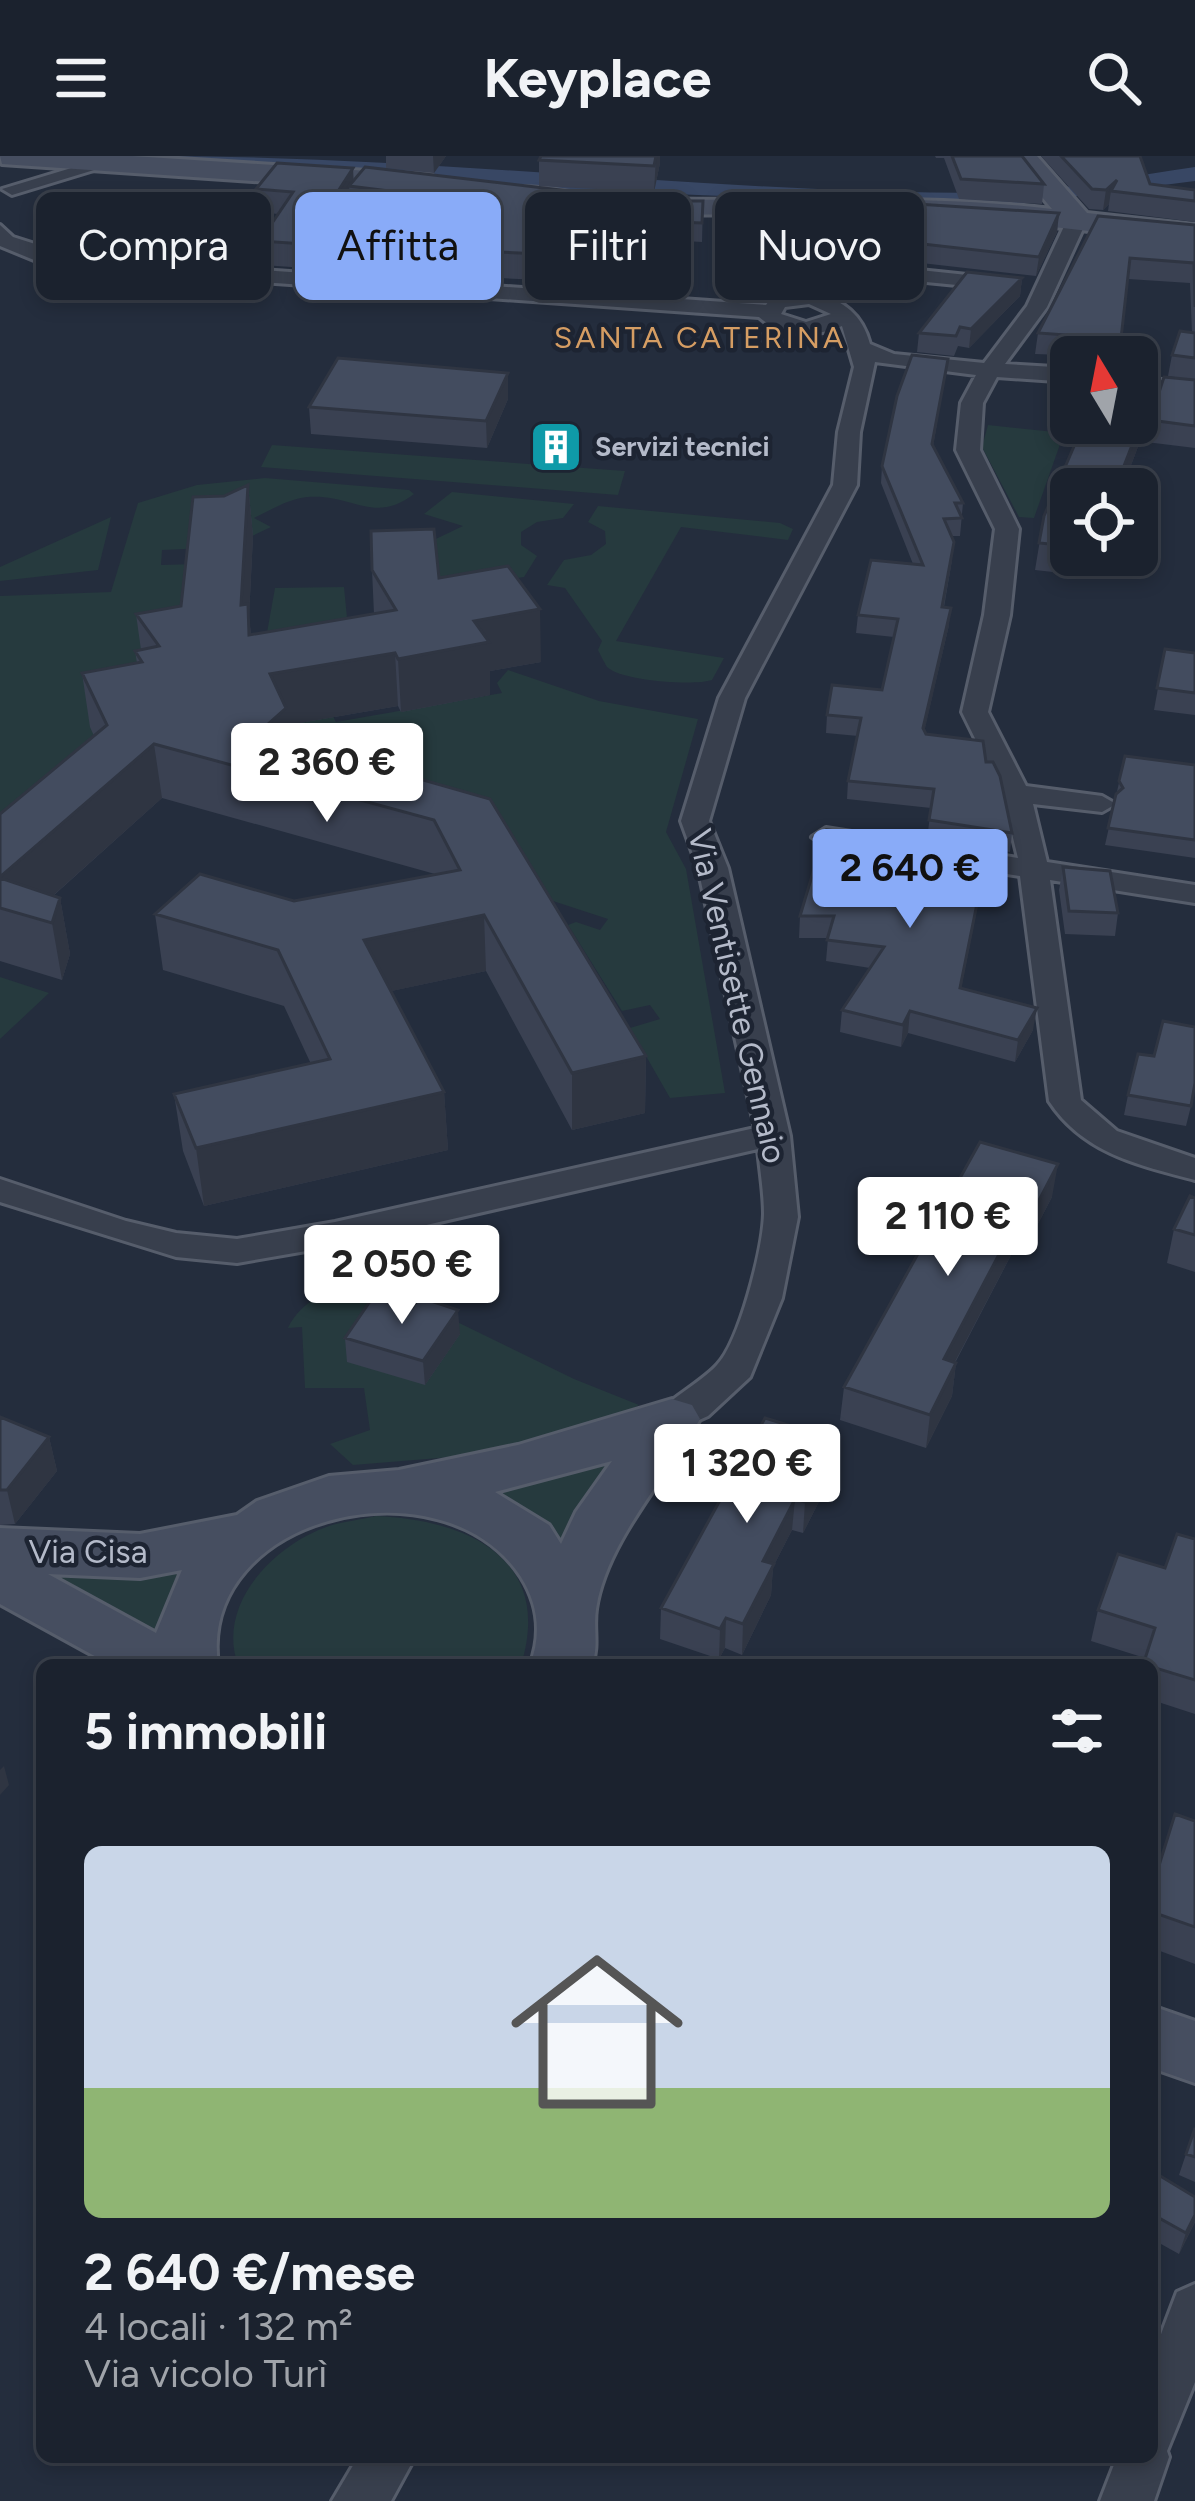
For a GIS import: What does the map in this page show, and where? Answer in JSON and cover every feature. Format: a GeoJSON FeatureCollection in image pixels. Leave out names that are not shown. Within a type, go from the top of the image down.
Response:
{"type":"FeatureCollection","features":[{"type":"Feature","properties":{"kind":"street"},"geometry":{"type":"LineString","coordinates":[[1022,156],[1065,202]]}},
{"type":"Feature","properties":{"kind":"street"},"geometry":{"type":"LineString","coordinates":[[0,211],[22,170],[108,163],[450,186]]}},
{"type":"Feature","properties":{"kind":"street"},"geometry":{"type":"LineString","coordinates":[[489,190],[715,210]]}},
{"type":"Feature","properties":{"kind":"street"},"geometry":{"type":"LineString","coordinates":[[1065,202],[1046,288],[972,403],[968,450],[1006,529],[997,615],[975,712],[1016,793],[1033,867],[1065,1101],[1079,1124],[1109,1142],[1195,1169]]}},
{"type":"Feature","properties":{"kind":"street"},"geometry":{"type":"LineString","coordinates":[[924,204],[1065,202],[1195,234]]}},
{"type":"Feature","properties":{"kind":"street"},"geometry":{"type":"LineString","coordinates":[[0,231],[5,241],[23,249],[76,263],[839,310]]}},
{"type":"Feature","properties":{"kind":"street"},"geometry":{"type":"LineString","coordinates":[[924,277],[1046,288]]}},
{"type":"Feature","properties":{"kind":"street"},"geometry":{"type":"LineString","coordinates":[[786,300],[780,324],[812,328],[833,324],[839,310]]}},
{"type":"Feature","properties":{"kind":"street"},"geometry":{"type":"LineString","coordinates":[[833,300],[854,326],[862,359]]}},
{"type":"Feature","properties":{"kind":"street"},"geometry":{"type":"LineString","coordinates":[[812,328],[862,359],[1050,373]]}},
{"type":"Feature","properties":{"kind":"street","name":"Via Ventisette Gennaio"},"geometry":{"type":"LineString","coordinates":[[367,1491],[524,1468],[587,1452],[672,1419],[695,1406],[737,1369],[764,1298],[782,1217],[773,1136],[713,868],[695,821],[715,743],[733,698],[844,485],[862,359]]}},
{"type":"Feature","properties":{"kind":"street"},"geometry":{"type":"LineString","coordinates":[[1158,386],[1195,391]]}},
{"type":"Feature","properties":{"kind":"street"},"geometry":{"type":"LineString","coordinates":[[1016,793],[1102,804]]}},
{"type":"Feature","properties":{"kind":"street"},"geometry":{"type":"LineString","coordinates":[[826,837],[1195,894]]}},
{"type":"Feature","properties":{"kind":"street"},"geometry":{"type":"LineString","coordinates":[[0,1190],[117,1230],[176,1245],[237,1251],[335,1234],[724,1142],[773,1136]]}},
{"type":"Feature","properties":{"kind":"street","name":"Via Ventisette Gennaio"},"geometry":{"type":"LineString","coordinates":[[568,1641],[597,1528],[672,1419]]}},
{"type":"Feature","properties":{"kind":"street"},"geometry":{"type":"LineString","coordinates":[[186,1659],[191,1608],[213,1569],[247,1535],[303,1506],[367,1491],[422,1492],[474,1506],[517,1531],[549,1565],[568,1641]]}},
{"type":"Feature","properties":{"kind":"street","name":"Via Cisa"},"geometry":{"type":"LineString","coordinates":[[0,1550],[140,1556],[247,1535]]}},
{"type":"Feature","properties":{"kind":"street","name":"Via Cisa"},"geometry":{"type":"LineString","coordinates":[[0,1576],[148,1659]]}},
{"type":"Feature","properties":{"kind":"street"},"geometry":{"type":"LineString","coordinates":[[1158,2038],[1195,2052]]}},
{"type":"Feature","properties":{"kind":"street"},"geometry":{"type":"LineString","coordinates":[[1158,2414],[1195,2309]]}},
{"type":"Feature","properties":{"kind":"street"},"geometry":{"type":"LineString","coordinates":[[359,2501],[385,2463]]}},
{"type":"Feature","properties":{"kind":"street"},"geometry":{"type":"LineString","coordinates":[[1127,2501],[1141,2463]]}},
{"type":"Feature","properties":{"kind":"green space"},"geometry":{"type":"Polygon","coordinates":[[[988,425],[1050,432],[1050,444],[1060,444],[1034,518],[1019,517],[982,447],[988,425]]]}},
{"type":"Feature","properties":{"kind":"green space"},"geometry":{"type":"Polygon","coordinates":[[[272,445],[625,471],[618,495],[261,467],[272,445]]]}},
{"type":"Feature","properties":{"kind":"green space"},"geometry":{"type":"Polygon","coordinates":[[[265,478],[414,494],[400,503],[374,508],[323,497],[300,498],[254,518],[271,527],[229,547],[162,550],[161,565],[197,564],[187,659],[101,749],[0,878],[0,596],[111,592],[138,503],[197,485],[265,478]]]}},
{"type":"Feature","properties":{"kind":"green space"},"geometry":{"type":"Polygon","coordinates":[[[452,492],[574,504],[563,518],[537,522],[521,532],[521,545],[537,556],[524,577],[455,588],[453,578],[377,567],[463,526],[424,514],[452,492]]]}},
{"type":"Feature","properties":{"kind":"green space"},"geometry":{"type":"Polygon","coordinates":[[[598,506],[780,523],[793,529],[788,540],[681,527],[616,641],[724,658],[712,680],[658,681],[615,672],[598,650],[602,641],[565,588],[547,585],[564,560],[591,555],[606,544],[605,531],[588,522],[598,506]]]}},
{"type":"Feature","properties":{"kind":"green space"},"geometry":{"type":"Polygon","coordinates":[[[111,517],[98,570],[0,581],[0,567],[111,517]]]}},
{"type":"Feature","properties":{"kind":"green space"},"geometry":{"type":"Polygon","coordinates":[[[344,587],[348,628],[263,655],[275,588],[344,587]]]}},
{"type":"Feature","properties":{"kind":"green space"},"geometry":{"type":"Polygon","coordinates":[[[508,670],[599,701],[698,719],[666,832],[686,869],[725,1093],[670,1098],[630,1028],[660,1019],[650,1005],[622,1011],[568,925],[576,922],[600,930],[608,919],[553,901],[519,846],[307,761],[278,705],[323,697],[336,722],[502,693],[497,683],[508,670]]]}},
{"type":"Feature","properties":{"kind":"green space"},"geometry":{"type":"Polygon","coordinates":[[[0,977],[49,993],[0,1039],[0,977]]]}},
{"type":"Feature","properties":{"kind":"green space"},"geometry":{"type":"Polygon","coordinates":[[[388,1248],[365,1277],[574,1379],[639,1405],[582,1435],[514,1452],[353,1465],[330,1444],[370,1430],[364,1388],[305,1388],[302,1327],[288,1328],[304,1306],[347,1275],[361,1254],[388,1248]]]}},
{"type":"Feature","properties":{"kind":"green space"},"geometry":{"type":"Polygon","coordinates":[[[645,1440],[565,1549],[528,1511],[482,1486],[645,1440]]]}},
{"type":"Feature","properties":{"kind":"green space"},"geometry":{"type":"Polygon","coordinates":[[[376,1516],[410,1519],[471,1537],[495,1552],[514,1572],[525,1597],[528,1628],[522,1659],[237,1659],[235,1620],[255,1580],[288,1547],[335,1524],[376,1516]]]}},
{"type":"Feature","properties":{"kind":"green space"},"geometry":{"type":"Polygon","coordinates":[[[201,1550],[170,1658],[0,1559],[201,1550]]]}},
{"type":"Feature","properties":{"kind":"building"},"geometry":{"type":"Polygon","coordinates":[[[541,156],[656,156],[654,166],[539,160],[541,156]]]}},
{"type":"Feature","properties":{"kind":"building"},"geometry":{"type":"Polygon","coordinates":[[[952,156],[1022,156],[1044,184],[961,179],[952,156]]]}},
{"type":"Feature","properties":{"kind":"building"},"geometry":{"type":"Polygon","coordinates":[[[1061,156],[1140,156],[1150,184],[1195,190],[1195,201],[1111,191],[1117,180],[1106,190],[1092,189],[1061,156]]]}},
{"type":"Feature","properties":{"kind":"building"},"geometry":{"type":"Polygon","coordinates":[[[277,163],[353,168],[338,192],[295,192],[295,243],[271,242],[271,225],[293,192],[256,189],[277,163]]]}},
{"type":"Feature","properties":{"kind":"building"},"geometry":{"type":"Polygon","coordinates":[[[365,167],[578,192],[525,192],[525,253],[501,252],[501,192],[397,192],[349,186],[365,167]]]}},
{"type":"Feature","properties":{"kind":"building"},"geometry":{"type":"Polygon","coordinates":[[[691,201],[703,201],[702,223],[691,223],[691,201]]]}},
{"type":"Feature","properties":{"kind":"building"},"geometry":{"type":"Polygon","coordinates":[[[924,204],[1059,213],[1039,257],[924,244],[924,204]]]}},
{"type":"Feature","properties":{"kind":"building"},"geometry":{"type":"Polygon","coordinates":[[[1098,216],[1195,225],[1195,307],[1194,263],[1130,258],[1121,336],[1038,333],[1098,216]]]}},
{"type":"Feature","properties":{"kind":"building"},"geometry":{"type":"Polygon","coordinates":[[[967,272],[1022,278],[971,329],[960,327],[956,336],[919,333],[967,272]]]}},
{"type":"Feature","properties":{"kind":"building"},"geometry":{"type":"Polygon","coordinates":[[[1180,331],[1195,333],[1195,358],[1172,355],[1180,331]]]}},
{"type":"Feature","properties":{"kind":"building"},"geometry":{"type":"Polygon","coordinates":[[[912,355],[948,359],[932,444],[963,503],[955,503],[962,518],[944,519],[954,542],[942,607],[951,608],[923,728],[926,734],[983,741],[986,762],[993,762],[1000,776],[1012,833],[929,820],[934,789],[848,781],[861,718],[827,715],[832,685],[882,690],[898,619],[858,615],[871,560],[923,565],[882,466],[897,396],[912,355]]]}},
{"type":"Feature","properties":{"kind":"building"},"geometry":{"type":"Polygon","coordinates":[[[338,358],[508,373],[486,421],[309,407],[338,358]]]}},
{"type":"Feature","properties":{"kind":"building"},"geometry":{"type":"Polygon","coordinates":[[[1164,377],[1195,380],[1195,426],[1158,421],[1164,377]]]}},
{"type":"Feature","properties":{"kind":"building"},"geometry":{"type":"Polygon","coordinates":[[[1075,444],[1132,444],[1123,468],[1065,468],[1075,444]]]}},
{"type":"Feature","properties":{"kind":"building"},"geometry":{"type":"Polygon","coordinates":[[[248,485],[241,605],[248,604],[249,635],[396,610],[372,570],[371,531],[434,529],[439,578],[508,566],[540,609],[474,621],[489,642],[398,659],[395,653],[270,674],[286,708],[258,733],[490,799],[646,1056],[572,1073],[484,915],[364,940],[444,1092],[196,1148],[174,1094],[330,1059],[278,950],[155,914],[200,874],[294,901],[460,870],[434,820],[154,744],[0,877],[0,814],[107,725],[82,673],[142,662],[135,651],[159,646],[136,614],[181,606],[193,497],[224,496],[248,485]]]}},
{"type":"Feature","properties":{"kind":"building"},"geometry":{"type":"Polygon","coordinates":[[[1050,502],[1050,544],[1039,543],[1050,502]]]}},
{"type":"Feature","properties":{"kind":"building"},"geometry":{"type":"Polygon","coordinates":[[[1165,649],[1195,653],[1195,693],[1157,688],[1165,649]]]}},
{"type":"Feature","properties":{"kind":"building"},"geometry":{"type":"Polygon","coordinates":[[[1125,756],[1195,765],[1195,840],[1108,828],[1116,794],[1123,788],[1119,781],[1125,756]]]}},
{"type":"Feature","properties":{"kind":"building"},"geometry":{"type":"Polygon","coordinates":[[[823,839],[923,852],[924,844],[987,854],[960,988],[1037,1008],[1018,1040],[910,1011],[903,1025],[842,1010],[884,947],[827,940],[834,916],[800,916],[823,839]]]}},
{"type":"Feature","properties":{"kind":"building"},"geometry":{"type":"Polygon","coordinates":[[[1063,867],[1110,871],[1118,913],[1069,911],[1063,867]]]}},
{"type":"Feature","properties":{"kind":"building"},"geometry":{"type":"Polygon","coordinates":[[[0,878],[60,898],[52,923],[0,908],[0,878]]]}},
{"type":"Feature","properties":{"kind":"building"},"geometry":{"type":"Polygon","coordinates":[[[1163,1021],[1195,1027],[1191,1106],[1128,1095],[1138,1054],[1154,1056],[1163,1021]]]}},
{"type":"Feature","properties":{"kind":"building"},"geometry":{"type":"Polygon","coordinates":[[[980,1142],[1058,1164],[1036,1206],[1026,1203],[944,1359],[956,1363],[930,1415],[844,1387],[980,1142]]]}},
{"type":"Feature","properties":{"kind":"building"},"geometry":{"type":"Polygon","coordinates":[[[1190,1196],[1195,1198],[1195,1235],[1174,1229],[1190,1196]]]}},
{"type":"Feature","properties":{"kind":"building"},"geometry":{"type":"Polygon","coordinates":[[[373,1297],[412,1308],[419,1297],[458,1310],[423,1361],[345,1338],[373,1297]]]}},
{"type":"Feature","properties":{"kind":"building"},"geometry":{"type":"Polygon","coordinates":[[[0,1417],[49,1437],[7,1490],[0,1490],[0,1417]]]}},
{"type":"Feature","properties":{"kind":"building"},"geometry":{"type":"Polygon","coordinates":[[[765,1418],[817,1434],[813,1442],[833,1449],[805,1502],[795,1499],[763,1561],[774,1564],[743,1624],[726,1618],[720,1629],[661,1608],[765,1418]]]}},
{"type":"Feature","properties":{"kind":"building"},"geometry":{"type":"Polygon","coordinates":[[[1177,1534],[1195,1539],[1195,1680],[1158,1669],[1158,1659],[1145,1659],[1155,1628],[1098,1610],[1118,1554],[1165,1568],[1177,1534]]]}},
{"type":"Feature","properties":{"kind":"building"},"geometry":{"type":"Polygon","coordinates":[[[1175,1814],[1195,1821],[1195,1927],[1158,1914],[1158,1869],[1175,1814]]]}},
{"type":"Feature","properties":{"kind":"building"},"geometry":{"type":"Polygon","coordinates":[[[1195,2128],[1195,2157],[1186,2154],[1195,2128]]]}},
{"type":"Feature","properties":{"kind":"building"},"geometry":{"type":"Polygon","coordinates":[[[1158,2175],[1195,2197],[1195,2215],[1186,2233],[1158,2217],[1158,2175]]]}},
{"type":"Feature","properties":{"kind":"waterway"},"geometry":{"type":"LineString","coordinates":[[167,156],[553,182],[991,200],[1195,174]]}},
{"type":"Feature","properties":{"kind":"place","name":"Servizi tecnici"},"geometry":{"type":"Point","coordinates":[556,447]}},
{"type":"Feature","properties":{"kind":"district","name":"SANTA CATERINA"},"geometry":{"type":"Point","coordinates":[700,338]}}]}
